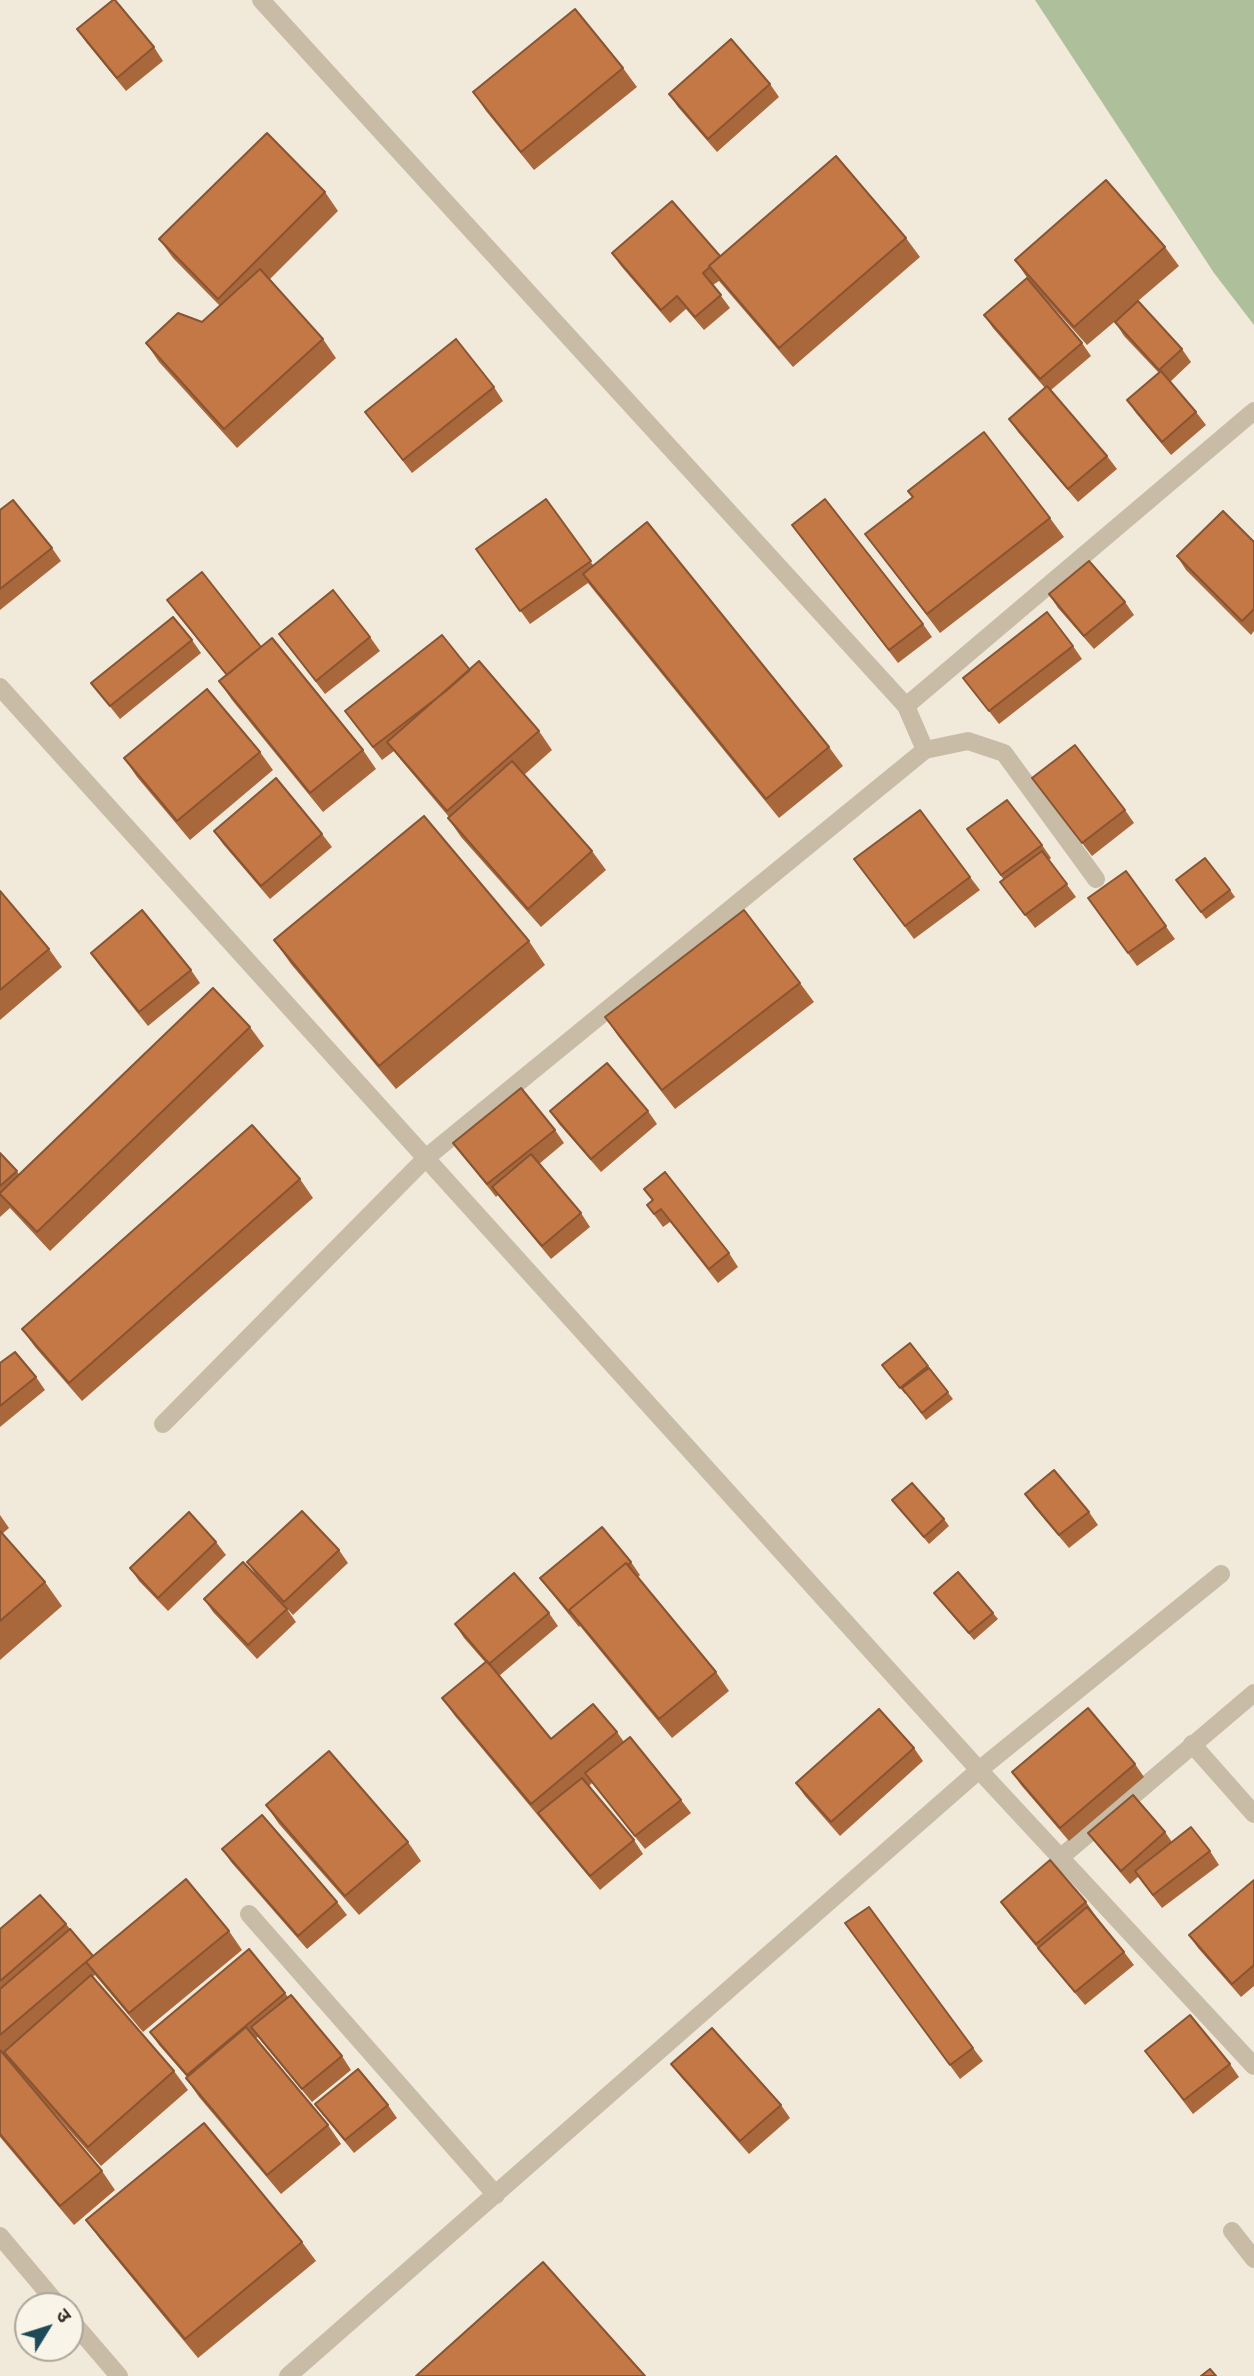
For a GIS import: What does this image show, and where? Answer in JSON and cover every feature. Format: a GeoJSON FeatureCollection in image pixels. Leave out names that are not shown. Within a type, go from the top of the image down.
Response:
{"type":"FeatureCollection","features":[{"type":"Feature","properties":{"kind":"street"},"geometry":{"type":"LineString","coordinates":[[261,0],[906,706],[925,750]]}},
{"type":"Feature","properties":{"kind":"street"},"geometry":{"type":"LineString","coordinates":[[906,706],[1254,411]]}},
{"type":"Feature","properties":{"kind":"street"},"geometry":{"type":"LineString","coordinates":[[0,687],[979,1770],[1254,2066]]}},
{"type":"Feature","properties":{"kind":"street"},"geometry":{"type":"LineString","coordinates":[[163,1424],[427,1157],[925,750],[968,741],[1004,753],[1096,879]]}},
{"type":"Feature","properties":{"kind":"street"},"geometry":{"type":"LineString","coordinates":[[288,2376],[979,1770],[1221,1574]]}},
{"type":"Feature","properties":{"kind":"street"},"geometry":{"type":"LineString","coordinates":[[1061,1857],[1254,1693]]}},
{"type":"Feature","properties":{"kind":"street"},"geometry":{"type":"LineString","coordinates":[[1192,1744],[1254,1814]]}},
{"type":"Feature","properties":{"kind":"street"},"geometry":{"type":"LineString","coordinates":[[249,1914],[496,2194]]}},
{"type":"Feature","properties":{"kind":"street"},"geometry":{"type":"LineString","coordinates":[[1232,2231],[1254,2259]]}},
{"type":"Feature","properties":{"kind":"street"},"geometry":{"type":"LineString","coordinates":[[0,2236],[48,2292]]}},
{"type":"Feature","properties":{"kind":"street"},"geometry":{"type":"LineString","coordinates":[[84,2336],[118,2376]]}},
{"type":"Feature","properties":{"kind":"green space"},"geometry":{"type":"Polygon","coordinates":[[[1035,0],[1254,0],[1254,325],[1214,273],[1035,0]]]}},
{"type":"Feature","properties":{"kind":"building"},"geometry":{"type":"Polygon","coordinates":[[[113,0],[154,47],[117,78],[77,29],[113,0]]]}},
{"type":"Feature","properties":{"kind":"building"},"geometry":{"type":"Polygon","coordinates":[[[575,9],[623,68],[521,152],[473,92],[575,9]]]}},
{"type":"Feature","properties":{"kind":"building"},"geometry":{"type":"Polygon","coordinates":[[[731,39],[770,84],[708,139],[669,94],[731,39]]]}},
{"type":"Feature","properties":{"kind":"building"},"geometry":{"type":"Polygon","coordinates":[[[267,133],[325,192],[218,299],[159,239],[267,133]]]}},
{"type":"Feature","properties":{"kind":"building"},"geometry":{"type":"Polygon","coordinates":[[[836,156],[906,238],[779,348],[709,266],[836,156]]]}},
{"type":"Feature","properties":{"kind":"building"},"geometry":{"type":"Polygon","coordinates":[[[1106,180],[1165,247],[1074,327],[1015,260],[1106,180]]]}},
{"type":"Feature","properties":{"kind":"building"},"geometry":{"type":"Polygon","coordinates":[[[672,201],[720,256],[703,273],[721,295],[695,317],[677,296],[661,310],[612,253],[672,201]]]}},
{"type":"Feature","properties":{"kind":"building"},"geometry":{"type":"Polygon","coordinates":[[[260,269],[323,339],[224,429],[146,343],[178,313],[202,322],[260,269]]]}},
{"type":"Feature","properties":{"kind":"building"},"geometry":{"type":"Polygon","coordinates":[[[1027,278],[1082,343],[1040,379],[984,315],[1027,278]]]}},
{"type":"Feature","properties":{"kind":"building"},"geometry":{"type":"Polygon","coordinates":[[[1138,301],[1182,349],[1159,370],[1115,322],[1138,301]]]}},
{"type":"Feature","properties":{"kind":"building"},"geometry":{"type":"Polygon","coordinates":[[[456,339],[494,387],[403,460],[365,412],[456,339]]]}},
{"type":"Feature","properties":{"kind":"building"},"geometry":{"type":"Polygon","coordinates":[[[1161,371],[1196,412],[1162,442],[1127,400],[1161,371]]]}},
{"type":"Feature","properties":{"kind":"building"},"geometry":{"type":"Polygon","coordinates":[[[1047,386],[1107,456],[1068,489],[1009,419],[1047,386]]]}},
{"type":"Feature","properties":{"kind":"building"},"geometry":{"type":"Polygon","coordinates":[[[984,432],[1050,518],[927,614],[865,534],[913,497],[908,491],[984,432]]]}},
{"type":"Feature","properties":{"kind":"building"},"geometry":{"type":"Polygon","coordinates":[[[546,499],[591,561],[520,611],[476,549],[546,499]]]}},
{"type":"Feature","properties":{"kind":"building"},"geometry":{"type":"Polygon","coordinates":[[[825,499],[923,624],[889,650],[792,525],[825,499]]]}},
{"type":"Feature","properties":{"kind":"building"},"geometry":{"type":"Polygon","coordinates":[[[13,500],[52,548],[0,589],[0,510],[13,500]]]}},
{"type":"Feature","properties":{"kind":"building"},"geometry":{"type":"Polygon","coordinates":[[[1223,511],[1254,542],[1254,609],[1242,621],[1177,556],[1223,511]]]}},
{"type":"Feature","properties":{"kind":"building"},"geometry":{"type":"Polygon","coordinates":[[[647,522],[829,747],[766,799],[583,574],[647,522]]]}},
{"type":"Feature","properties":{"kind":"building"},"geometry":{"type":"Polygon","coordinates":[[[1089,561],[1125,602],[1084,636],[1049,594],[1089,561]]]}},
{"type":"Feature","properties":{"kind":"building"},"geometry":{"type":"Polygon","coordinates":[[[202,572],[261,647],[227,675],[167,600],[202,572]]]}},
{"type":"Feature","properties":{"kind":"building"},"geometry":{"type":"Polygon","coordinates":[[[333,590],[370,637],[316,681],[279,634],[333,590]]]}},
{"type":"Feature","properties":{"kind":"building"},"geometry":{"type":"Polygon","coordinates":[[[1047,612],[1073,646],[989,711],[963,678],[1047,612]]]}},
{"type":"Feature","properties":{"kind":"building"},"geometry":{"type":"Polygon","coordinates":[[[173,617],[192,640],[110,706],[91,683],[173,617]]]}},
{"type":"Feature","properties":{"kind":"building"},"geometry":{"type":"Polygon","coordinates":[[[442,635],[470,670],[373,747],[345,711],[442,635]]]}},
{"type":"Feature","properties":{"kind":"building"},"geometry":{"type":"Polygon","coordinates":[[[272,638],[363,750],[310,793],[219,681],[272,638]]]}},
{"type":"Feature","properties":{"kind":"building"},"geometry":{"type":"Polygon","coordinates":[[[479,661],[539,731],[447,811],[387,742],[479,661]]]}},
{"type":"Feature","properties":{"kind":"building"},"geometry":{"type":"Polygon","coordinates":[[[207,689],[260,752],[177,821],[124,758],[207,689]]]}},
{"type":"Feature","properties":{"kind":"building"},"geometry":{"type":"Polygon","coordinates":[[[1075,745],[1125,810],[1082,843],[1032,778],[1075,745]]]}},
{"type":"Feature","properties":{"kind":"building"},"geometry":{"type":"Polygon","coordinates":[[[512,761],[592,851],[528,909],[448,818],[512,761]]]}},
{"type":"Feature","properties":{"kind":"building"},"geometry":{"type":"Polygon","coordinates":[[[276,778],[322,834],[261,886],[214,831],[276,778]]]}},
{"type":"Feature","properties":{"kind":"building"},"geometry":{"type":"Polygon","coordinates":[[[1007,800],[1042,845],[1001,875],[967,829],[1007,800]]]}},
{"type":"Feature","properties":{"kind":"building"},"geometry":{"type":"Polygon","coordinates":[[[920,810],[970,877],[905,926],[854,859],[920,810]]]}},
{"type":"Feature","properties":{"kind":"building"},"geometry":{"type":"Polygon","coordinates":[[[424,816],[529,941],[379,1066],[274,940],[424,816]]]}},
{"type":"Feature","properties":{"kind":"building"},"geometry":{"type":"Polygon","coordinates":[[[1042,851],[1067,884],[1025,915],[1000,882],[1042,851]]]}},
{"type":"Feature","properties":{"kind":"building"},"geometry":{"type":"Polygon","coordinates":[[[1205,858],[1230,890],[1201,912],[1176,880],[1205,858]]]}},
{"type":"Feature","properties":{"kind":"building"},"geometry":{"type":"Polygon","coordinates":[[[1126,871],[1166,926],[1128,953],[1088,898],[1126,871]]]}},
{"type":"Feature","properties":{"kind":"building"},"geometry":{"type":"Polygon","coordinates":[[[0,891],[49,949],[0,990],[0,891]]]}},
{"type":"Feature","properties":{"kind":"building"},"geometry":{"type":"Polygon","coordinates":[[[142,910],[191,970],[139,1012],[91,953],[142,910]]]}},
{"type":"Feature","properties":{"kind":"building"},"geometry":{"type":"Polygon","coordinates":[[[744,910],[800,983],[662,1090],[605,1017],[744,910]]]}},
{"type":"Feature","properties":{"kind":"building"},"geometry":{"type":"Polygon","coordinates":[[[213,988],[250,1027],[37,1232],[0,1193],[213,988]]]}},
{"type":"Feature","properties":{"kind":"building"},"geometry":{"type":"Polygon","coordinates":[[[607,1063],[648,1111],[591,1159],[550,1111],[607,1063]]]}},
{"type":"Feature","properties":{"kind":"building"},"geometry":{"type":"Polygon","coordinates":[[[521,1088],[555,1130],[487,1184],[453,1143],[521,1088]]]}},
{"type":"Feature","properties":{"kind":"building"},"geometry":{"type":"Polygon","coordinates":[[[252,1125],[300,1179],[69,1383],[22,1329],[252,1125]]]}},
{"type":"Feature","properties":{"kind":"building"},"geometry":{"type":"Polygon","coordinates":[[[0,1153],[17,1171],[0,1186],[0,1153]]]}},
{"type":"Feature","properties":{"kind":"building"},"geometry":{"type":"Polygon","coordinates":[[[531,1154],[581,1213],[542,1246],[492,1187],[531,1154]]]}},
{"type":"Feature","properties":{"kind":"building"},"geometry":{"type":"Polygon","coordinates":[[[665,1172],[729,1253],[709,1269],[661,1209],[654,1214],[647,1205],[653,1200],[644,1189],[665,1172]]]}},
{"type":"Feature","properties":{"kind":"building"},"geometry":{"type":"Polygon","coordinates":[[[910,1343],[928,1366],[900,1388],[882,1365],[910,1343]]]}},
{"type":"Feature","properties":{"kind":"building"},"geometry":{"type":"Polygon","coordinates":[[[15,1352],[36,1377],[0,1406],[0,1363],[15,1352]]]}},
{"type":"Feature","properties":{"kind":"building"},"geometry":{"type":"Polygon","coordinates":[[[929,1368],[948,1392],[922,1413],[902,1388],[929,1368]]]}},
{"type":"Feature","properties":{"kind":"building"},"geometry":{"type":"Polygon","coordinates":[[[1054,1470],[1089,1512],[1059,1535],[1025,1494],[1054,1470]]]}},
{"type":"Feature","properties":{"kind":"building"},"geometry":{"type":"Polygon","coordinates":[[[912,1483],[944,1519],[924,1537],[892,1500],[912,1483]]]}},
{"type":"Feature","properties":{"kind":"building"},"geometry":{"type":"Polygon","coordinates":[[[302,1511],[339,1550],[284,1602],[247,1562],[302,1511]]]}},
{"type":"Feature","properties":{"kind":"building"},"geometry":{"type":"Polygon","coordinates":[[[189,1512],[216,1542],[158,1598],[130,1568],[189,1512]]]}},
{"type":"Feature","properties":{"kind":"building"},"geometry":{"type":"Polygon","coordinates":[[[602,1527],[631,1562],[628,1565],[626,1563],[569,1610],[570,1613],[540,1578],[602,1527]]]}},
{"type":"Feature","properties":{"kind":"building"},"geometry":{"type":"Polygon","coordinates":[[[0,1531],[45,1582],[0,1621],[0,1531]]]}},
{"type":"Feature","properties":{"kind":"building"},"geometry":{"type":"Polygon","coordinates":[[[243,1562],[287,1609],[248,1645],[204,1599],[243,1562]]]}},
{"type":"Feature","properties":{"kind":"building"},"geometry":{"type":"Polygon","coordinates":[[[626,1563],[716,1672],[659,1719],[569,1610],[626,1563]]]}},
{"type":"Feature","properties":{"kind":"building"},"geometry":{"type":"Polygon","coordinates":[[[958,1572],[993,1613],[969,1633],[934,1593],[958,1572]]]}},
{"type":"Feature","properties":{"kind":"building"},"geometry":{"type":"Polygon","coordinates":[[[514,1573],[549,1613],[489,1664],[455,1624],[514,1573]]]}},
{"type":"Feature","properties":{"kind":"building"},"geometry":{"type":"Polygon","coordinates":[[[487,1661],[551,1739],[593,1704],[617,1732],[531,1804],[442,1698],[487,1661]]]}},
{"type":"Feature","properties":{"kind":"building"},"geometry":{"type":"Polygon","coordinates":[[[1088,1708],[1135,1764],[1060,1828],[1012,1772],[1088,1708]]]}},
{"type":"Feature","properties":{"kind":"building"},"geometry":{"type":"Polygon","coordinates":[[[879,1709],[914,1748],[831,1822],[796,1783],[879,1709]]]}},
{"type":"Feature","properties":{"kind":"building"},"geometry":{"type":"Polygon","coordinates":[[[630,1737],[681,1800],[635,1836],[585,1773],[630,1737]]]}},
{"type":"Feature","properties":{"kind":"building"},"geometry":{"type":"Polygon","coordinates":[[[329,1751],[408,1842],[345,1896],[266,1805],[329,1751]]]}},
{"type":"Feature","properties":{"kind":"building"},"geometry":{"type":"Polygon","coordinates":[[[582,1778],[634,1840],[590,1876],[538,1813],[582,1778]]]}},
{"type":"Feature","properties":{"kind":"building"},"geometry":{"type":"Polygon","coordinates":[[[1133,1795],[1165,1832],[1121,1871],[1088,1833],[1133,1795]]]}},
{"type":"Feature","properties":{"kind":"building"},"geometry":{"type":"Polygon","coordinates":[[[262,1815],[337,1902],[298,1936],[222,1849],[262,1815]]]}},
{"type":"Feature","properties":{"kind":"building"},"geometry":{"type":"Polygon","coordinates":[[[1191,1827],[1210,1851],[1153,1895],[1135,1871],[1191,1827]]]}},
{"type":"Feature","properties":{"kind":"building"},"geometry":{"type":"Polygon","coordinates":[[[1050,1860],[1086,1902],[1036,1944],[1001,1902],[1050,1860]]]}},
{"type":"Feature","properties":{"kind":"building"},"geometry":{"type":"Polygon","coordinates":[[[186,1879],[229,1931],[129,2013],[86,1962],[186,1879]]]}},
{"type":"Feature","properties":{"kind":"building"},"geometry":{"type":"Polygon","coordinates":[[[1254,1880],[1254,1965],[1232,1984],[1189,1935],[1254,1880]]]}},
{"type":"Feature","properties":{"kind":"building"},"geometry":{"type":"Polygon","coordinates":[[[40,1895],[66,1924],[0,1981],[0,1929],[40,1895]]]}},
{"type":"Feature","properties":{"kind":"building"},"geometry":{"type":"Polygon","coordinates":[[[869,1907],[973,2048],[950,2065],[845,1923],[869,1907]]]}},
{"type":"Feature","properties":{"kind":"building"},"geometry":{"type":"Polygon","coordinates":[[[1087,1907],[1124,1952],[1075,1992],[1038,1948],[1087,1907]]]}},
{"type":"Feature","properties":{"kind":"building"},"geometry":{"type":"Polygon","coordinates":[[[70,1929],[93,1956],[0,2035],[0,1989],[70,1929]]]}},
{"type":"Feature","properties":{"kind":"building"},"geometry":{"type":"Polygon","coordinates":[[[249,1949],[285,1993],[187,2075],[150,2032],[249,1949]]]}},
{"type":"Feature","properties":{"kind":"building"},"geometry":{"type":"Polygon","coordinates":[[[91,1975],[174,2071],[88,2147],[4,2052],[91,1975]]]}},
{"type":"Feature","properties":{"kind":"building"},"geometry":{"type":"Polygon","coordinates":[[[291,1995],[342,2056],[302,2089],[251,2027],[291,1995]]]}},
{"type":"Feature","properties":{"kind":"building"},"geometry":{"type":"Polygon","coordinates":[[[1190,2015],[1230,2064],[1184,2100],[1145,2051],[1190,2015]]]}},
{"type":"Feature","properties":{"kind":"building"},"geometry":{"type":"Polygon","coordinates":[[[246,2027],[328,2125],[267,2175],[186,2078],[246,2027]]]}},
{"type":"Feature","properties":{"kind":"building"},"geometry":{"type":"Polygon","coordinates":[[[712,2028],[781,2105],[740,2141],[671,2064],[712,2028]]]}},
{"type":"Feature","properties":{"kind":"building"},"geometry":{"type":"Polygon","coordinates":[[[0,2050],[102,2171],[60,2206],[0,2134],[0,2050]]]}},
{"type":"Feature","properties":{"kind":"building"},"geometry":{"type":"Polygon","coordinates":[[[358,2069],[388,2105],[345,2140],[315,2104],[358,2069]]]}},
{"type":"Feature","properties":{"kind":"building"},"geometry":{"type":"Polygon","coordinates":[[[204,2123],[302,2242],[185,2339],[86,2220],[204,2123]]]}},
{"type":"Feature","properties":{"kind":"building"},"geometry":{"type":"Polygon","coordinates":[[[543,2262],[645,2376],[416,2376],[543,2262]]]}},
{"type":"Feature","properties":{"kind":"building"},"geometry":{"type":"Polygon","coordinates":[[[1210,2369],[1216,2376],[1201,2376],[1210,2369]]]}}]}
